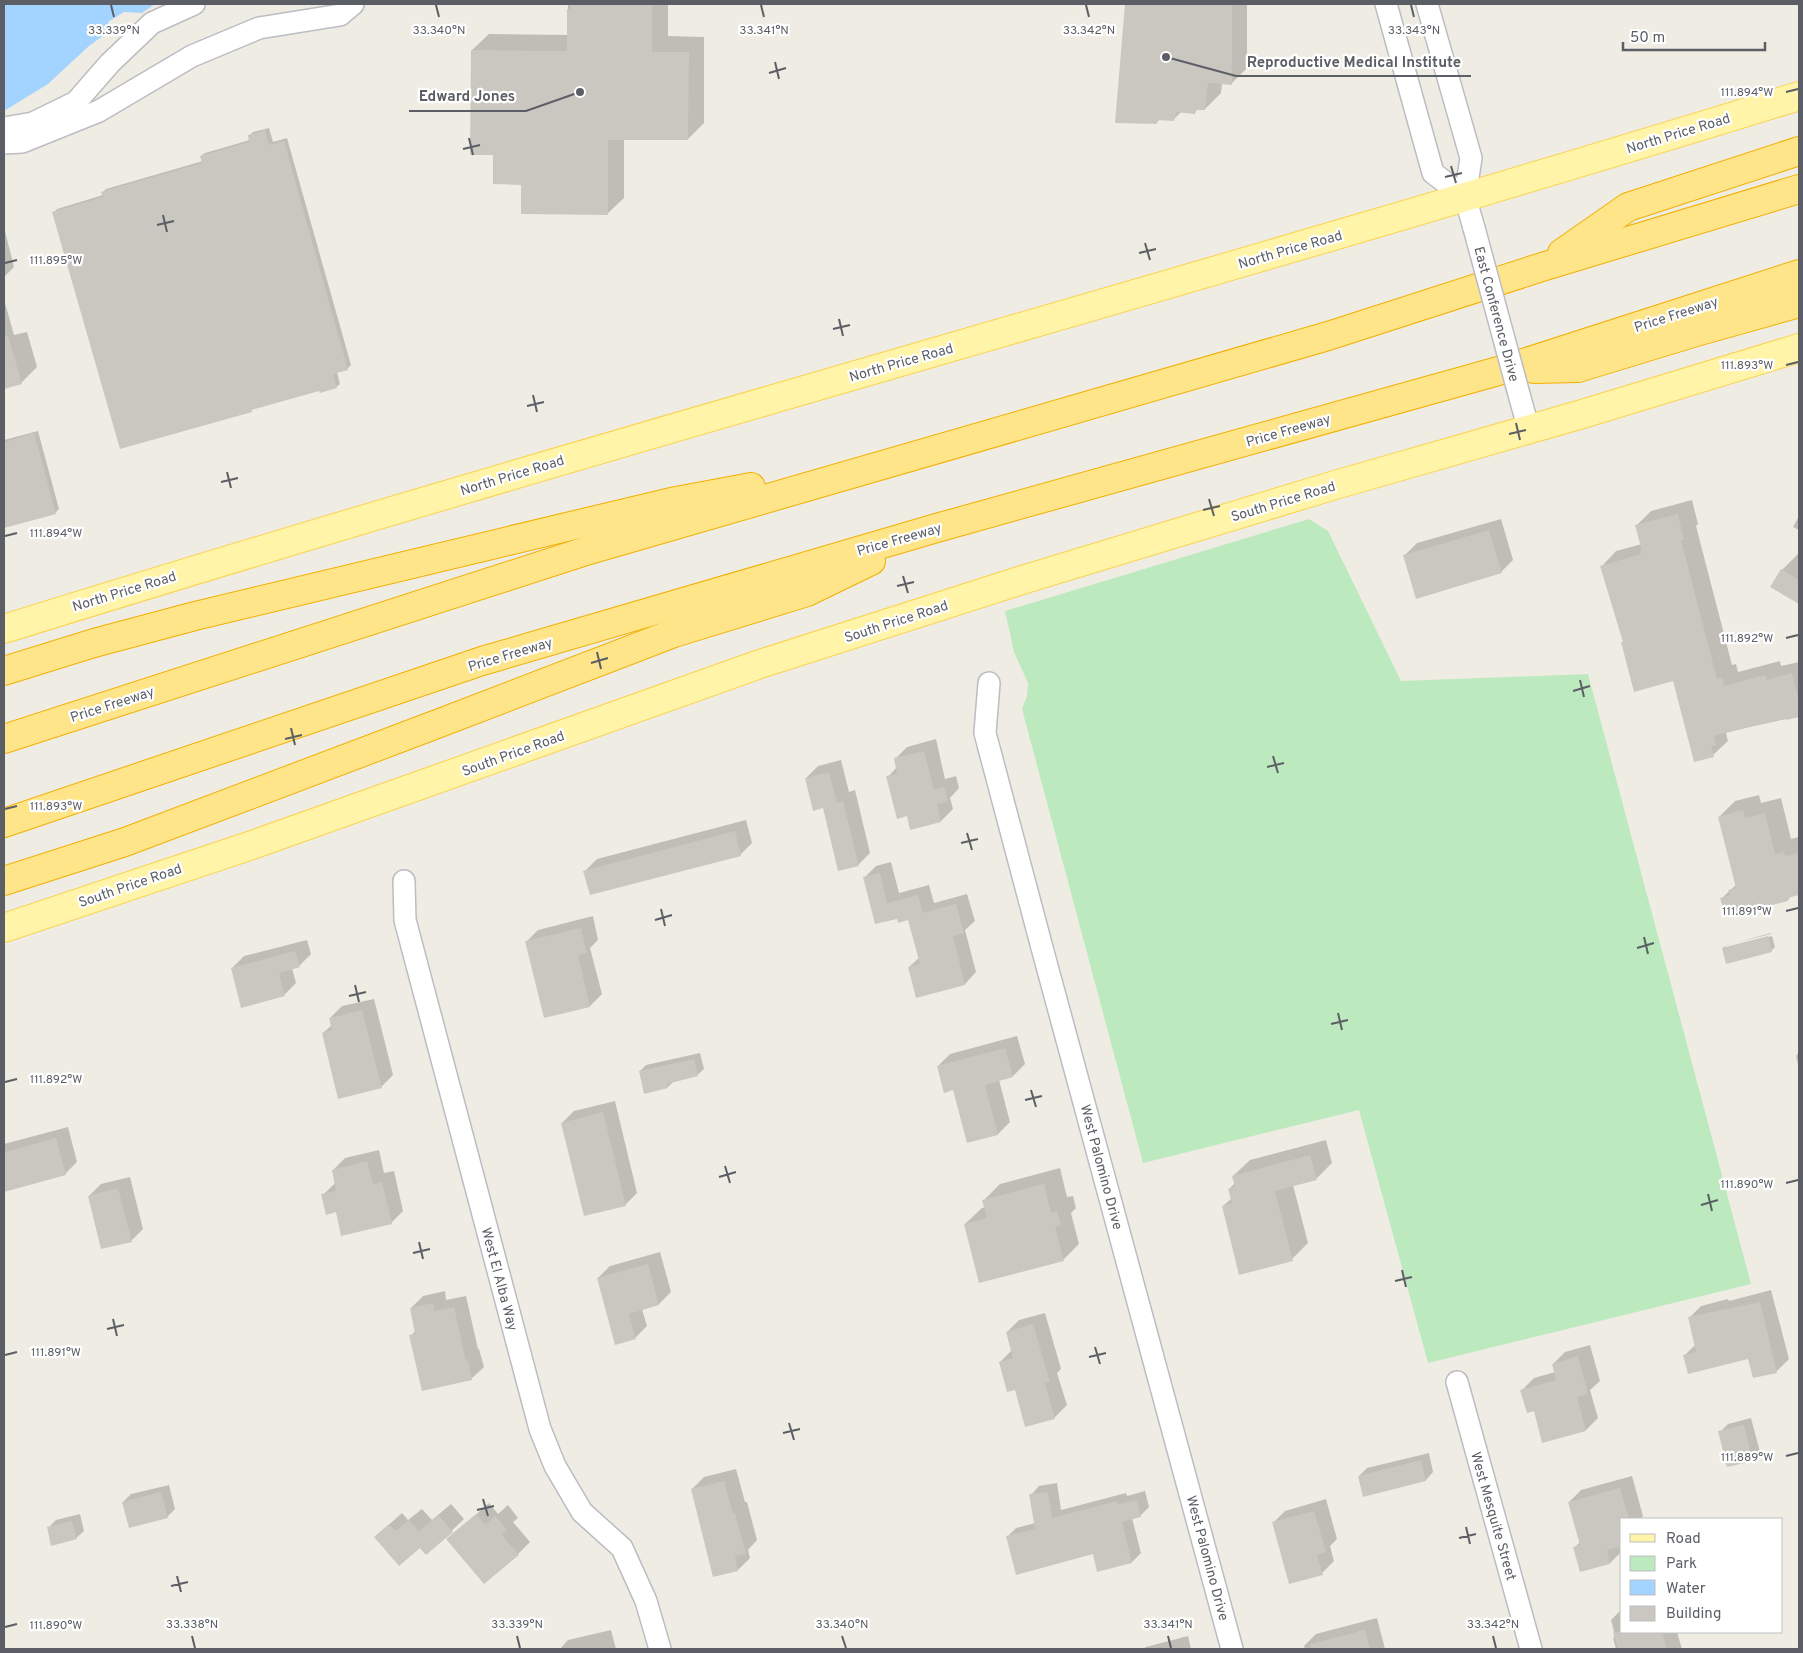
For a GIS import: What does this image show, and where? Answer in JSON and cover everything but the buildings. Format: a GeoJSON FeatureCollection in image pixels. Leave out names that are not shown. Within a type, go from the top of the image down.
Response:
{"type":"FeatureCollection","features":[{"type":"Feature","properties":{"kind":"highway"},"geometry":{"type":"LineString","coordinates":[[1542,267],[1628,207],[1799,151]]}},
{"type":"Feature","properties":{"kind":"highway","name":"Price Freeway"},"geometry":{"type":"LineString","coordinates":[[4,739],[589,550],[1328,336],[1542,267],[1799,189]]}},
{"type":"Feature","properties":{"kind":"highway","name":"Price Freeway"},"geometry":{"type":"LineString","coordinates":[[4,823],[482,661],[940,527],[1502,370],[1799,274]]}},
{"type":"Feature","properties":{"kind":"highway"},"geometry":{"type":"LineString","coordinates":[[1502,370],[1578,368],[1799,303]]}},
{"type":"Feature","properties":{"kind":"highway"},"geometry":{"type":"LineString","coordinates":[[4,671],[94,643],[196,616],[671,502],[934,450]]}},
{"type":"Feature","properties":{"kind":"highway"},"geometry":{"type":"LineString","coordinates":[[4,881],[125,842],[674,632],[807,592],[940,527]]}},
{"type":"Feature","properties":{"kind":"main road","name":"North Price Road"},"geometry":{"type":"LineString","coordinates":[[4,629],[243,554],[1465,197],[1799,96]]}},
{"type":"Feature","properties":{"kind":"main road","name":"South Price Road"},"geometry":{"type":"LineString","coordinates":[[4,928],[261,842],[760,664],[1022,580],[1799,348]]}},
{"type":"Feature","properties":{"kind":"street"},"geometry":{"type":"LineString","coordinates":[[4,128],[33,123],[76,102],[110,63],[152,22],[194,4]]}},
{"type":"Feature","properties":{"kind":"street"},"geometry":{"type":"LineString","coordinates":[[4,144],[22,142],[99,111],[192,56],[259,28],[340,15],[353,4]]}},
{"type":"Feature","properties":{"kind":"street"},"geometry":{"type":"LineString","coordinates":[[1386,4],[1433,172],[1465,197]]}},
{"type":"Feature","properties":{"kind":"street","name":"East Conference Drive"},"geometry":{"type":"LineString","coordinates":[[1427,4],[1471,158],[1465,197],[1528,430]]}},
{"type":"Feature","properties":{"kind":"street","name":"West Palomino Drive"},"geometry":{"type":"LineString","coordinates":[[989,683],[986,733],[1041,944],[1232,1649]]}},
{"type":"Feature","properties":{"kind":"street","name":"West El Alba Way"},"geometry":{"type":"LineString","coordinates":[[404,880],[405,920],[540,1428],[555,1466],[582,1512],[622,1548],[646,1601],[660,1649]]}},
{"type":"Feature","properties":{"kind":"street","name":"West Mesquite Street"},"geometry":{"type":"LineString","coordinates":[[1456,1382],[1531,1649]]}},
{"type":"Feature","properties":{"kind":"green space"},"geometry":{"type":"Polygon","coordinates":[[[1309,519],[1328,531],[1401,681],[1588,674],[1751,1284],[1428,1363],[1359,1110],[1143,1163],[1022,709],[1027,696],[1028,683],[1014,652],[1005,611],[1309,519]]]}},
{"type":"Feature","properties":{"kind":"water"},"geometry":{"type":"Polygon","coordinates":[[[4,4],[155,4],[142,13],[124,12],[108,22],[112,29],[89,46],[48,84],[4,111],[4,4]]]}},
{"type":"Feature","properties":{"kind":"place","name":"Reproductive Medical Institute"},"geometry":{"type":"Point","coordinates":[1166,57]}},
{"type":"Feature","properties":{"kind":"place","name":"Edward Jones"},"geometry":{"type":"Point","coordinates":[580,92]}}]}
